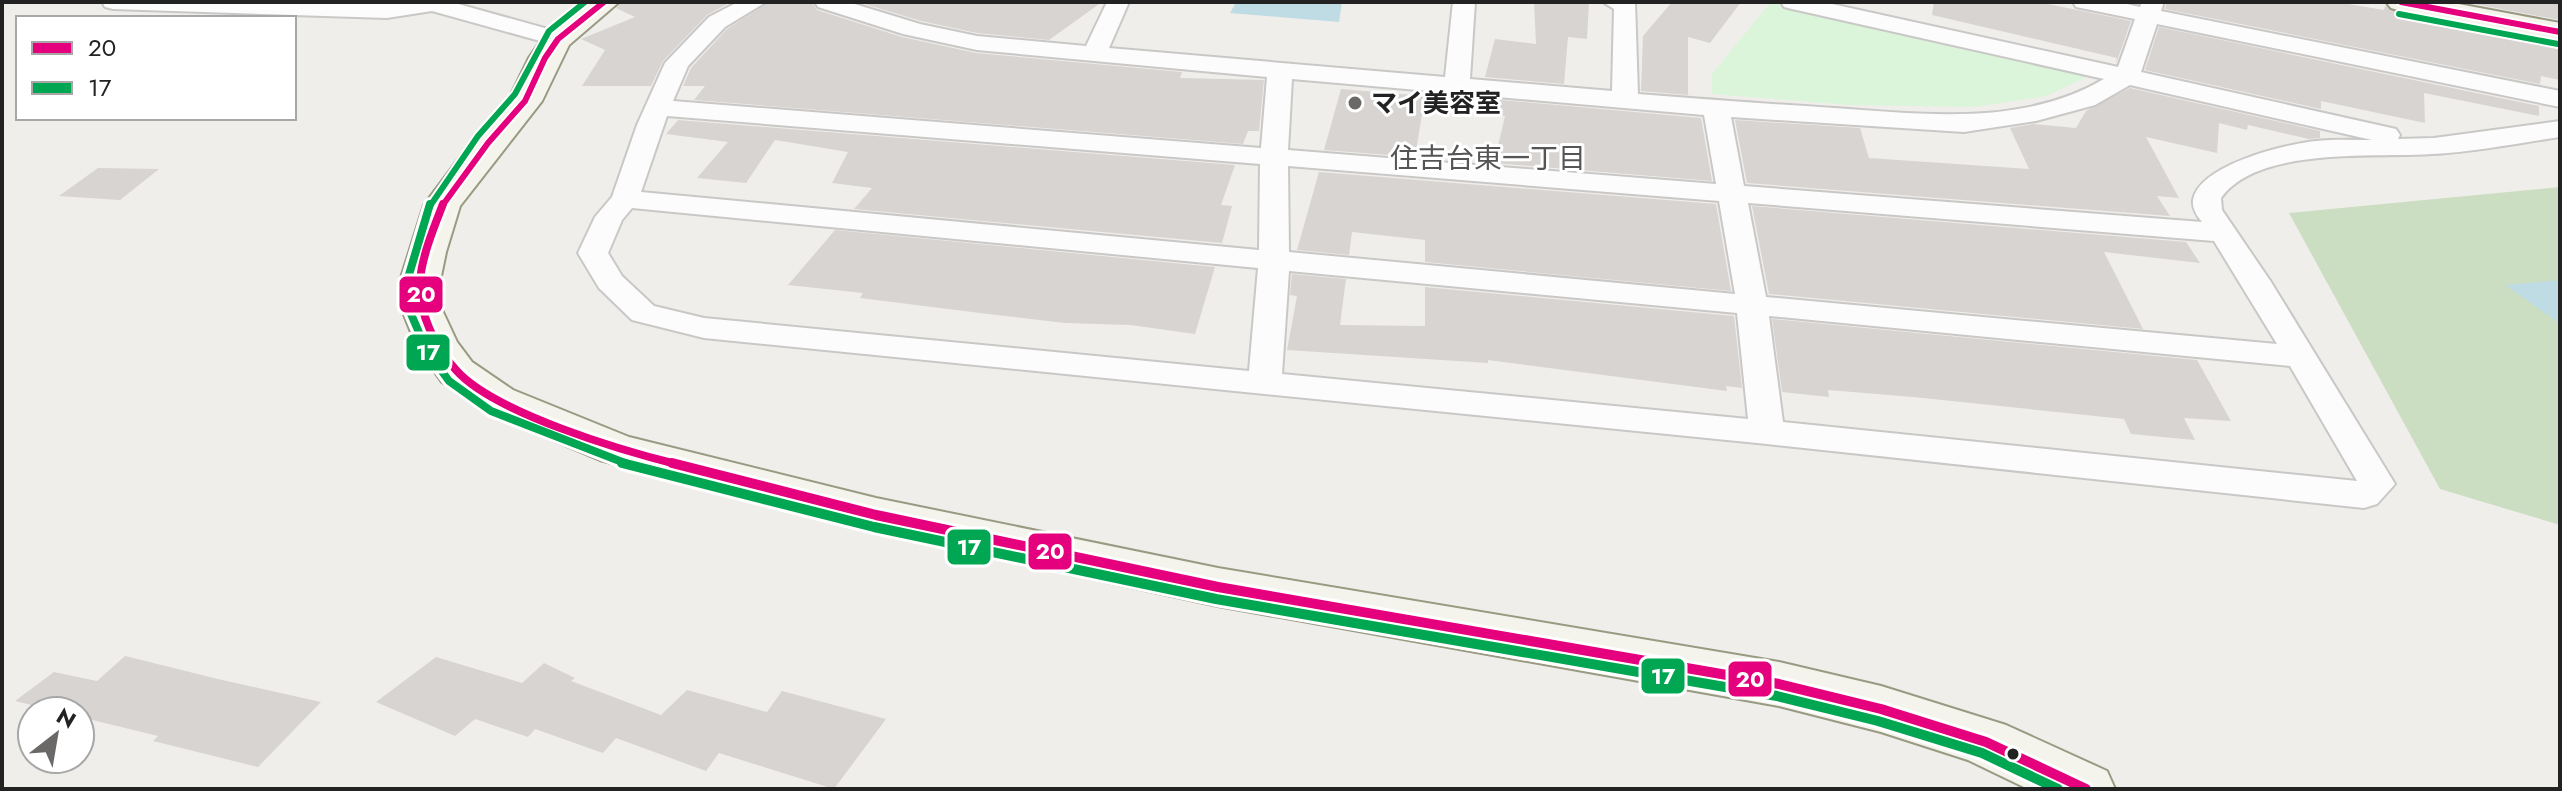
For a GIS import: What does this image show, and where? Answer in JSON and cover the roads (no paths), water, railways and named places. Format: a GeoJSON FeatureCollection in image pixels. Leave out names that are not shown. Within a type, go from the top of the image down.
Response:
{"type":"FeatureCollection","features":[{"type":"Feature","properties":{"kind":"street"},"geometry":{"type":"LineString","coordinates":[[113,2],[433,4],[558,39]]}},
{"type":"Feature","properties":{"kind":"street"},"geometry":{"type":"LineString","coordinates":[[604,2],[558,39],[545,58],[525,101],[488,143],[442,205],[420,281],[423,312],[437,345],[457,372],[497,400],[616,449],[876,515],[1218,587],[1779,684],[1881,709],[1986,742],[2086,789]]}},
{"type":"Feature","properties":{"kind":"street"},"geometry":{"type":"LineString","coordinates":[[755,2],[717,22],[677,63],[650,125],[625,199],[609,217],[593,253],[610,281],[643,313],[704,328],[1767,432],[2364,495],[2377,484],[2302,357],[2208,210],[2207,198],[2215,187],[2253,163],[2314,149],[2434,146],[2560,129]]}},
{"type":"Feature","properties":{"kind":"street"},"geometry":{"type":"LineString","coordinates":[[826,2],[949,40],[1280,73],[1716,108],[1964,124],[2036,113],[2086,100],[2127,76],[2151,9]]}},
{"type":"Feature","properties":{"kind":"street"},"geometry":{"type":"LineString","coordinates":[[1094,54],[1118,2]]}},
{"type":"Feature","properties":{"kind":"street"},"geometry":{"type":"LineString","coordinates":[[1457,85],[1464,2]]}},
{"type":"Feature","properties":{"kind":"street"},"geometry":{"type":"LineString","coordinates":[[1614,2],[1625,4],[1625,100]]}},
{"type":"Feature","properties":{"kind":"street"},"geometry":{"type":"LineString","coordinates":[[1792,2],[2434,146]]}},
{"type":"Feature","properties":{"kind":"street"},"geometry":{"type":"LineString","coordinates":[[2084,2],[2151,9],[2560,99]]}},
{"type":"Feature","properties":{"kind":"street"},"geometry":{"type":"LineString","coordinates":[[2401,2],[2560,32]]}},
{"type":"Feature","properties":{"kind":"street"},"geometry":{"type":"LineString","coordinates":[[1265,384],[1274,262],[1274,157],[1280,73]]}},
{"type":"Feature","properties":{"kind":"street"},"geometry":{"type":"LineString","coordinates":[[660,108],[2225,233]]}},
{"type":"Feature","properties":{"kind":"street"},"geometry":{"type":"LineString","coordinates":[[1716,108],[1752,304],[1767,432]]}},
{"type":"Feature","properties":{"kind":"street"},"geometry":{"type":"LineString","coordinates":[[625,199],[2302,357]]}},
{"type":"Feature","properties":{"kind":"water"},"geometry":{"type":"Polygon","coordinates":[[[1236,2],[1342,2],[1339,22],[1230,13],[1236,2]]]}},
{"type":"Feature","properties":{"kind":"water"},"geometry":{"type":"Polygon","coordinates":[[[2560,280],[2560,324],[2505,285],[2560,280]]]}},
{"type":"Feature","properties":{"kind":"place","name":"マイ美容室"},"geometry":{"type":"Point","coordinates":[1355,103]}},
{"type":"Feature","properties":{"kind":"district","name":"住吉台東一丁目"},"geometry":{"type":"Point","coordinates":[1488,158]}}]}
